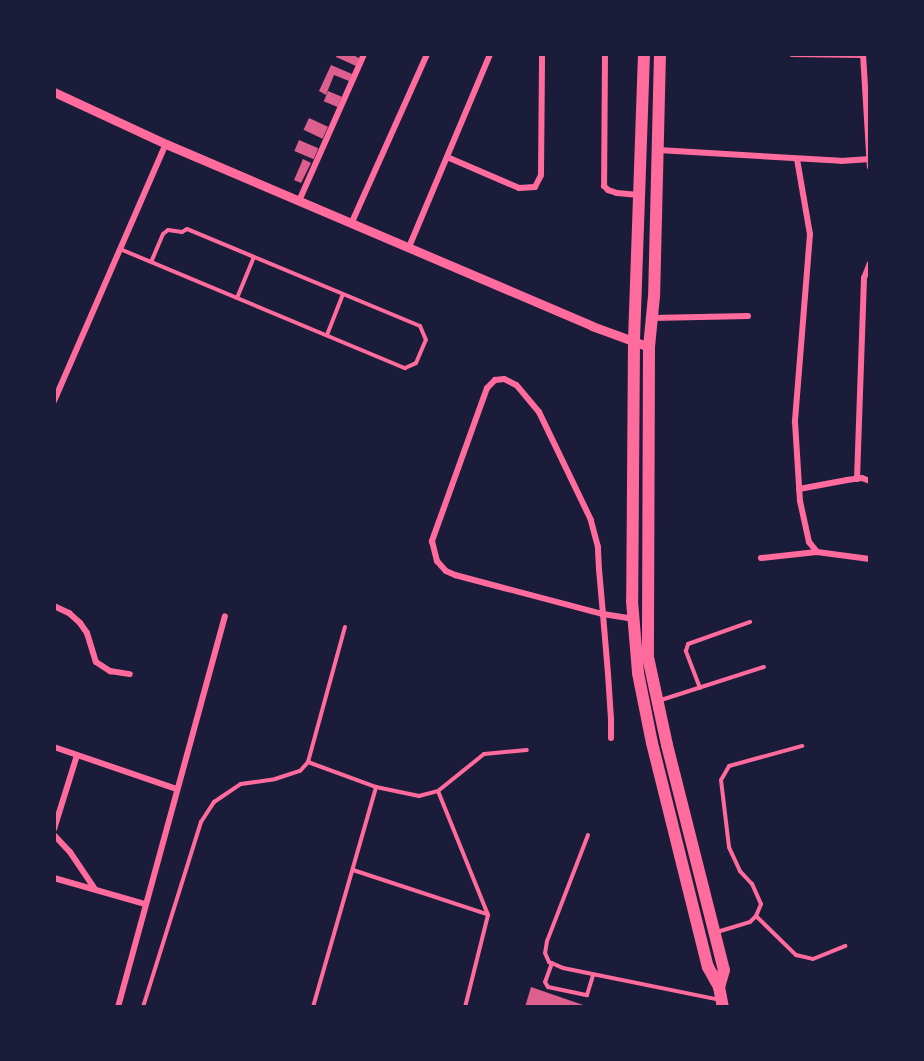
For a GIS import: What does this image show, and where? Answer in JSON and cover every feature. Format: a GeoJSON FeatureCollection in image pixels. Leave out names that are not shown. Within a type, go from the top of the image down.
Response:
{"type":"FeatureCollection","features":[{"type":"Feature","properties":{"kind":"main road"},"geometry":{"type":"LineString","coordinates":[[644,54],[634,342],[634,619],[638,673],[652,743],[708,967],[719,987],[722,1004]]}},
{"type":"Feature","properties":{"kind":"main road"},"geometry":{"type":"LineString","coordinates":[[660,54],[652,318],[649,347],[648,657],[724,970],[719,987]]}},
{"type":"Feature","properties":{"kind":"street"},"geometry":{"type":"LineString","coordinates":[[299,201],[364,54]]}},
{"type":"Feature","properties":{"kind":"street"},"geometry":{"type":"LineString","coordinates":[[352,222],[427,54]]}},
{"type":"Feature","properties":{"kind":"street"},"geometry":{"type":"LineString","coordinates":[[409,247],[490,54]]}},
{"type":"Feature","properties":{"kind":"street"},"geometry":{"type":"LineString","coordinates":[[447,157],[519,188],[535,187],[541,175],[542,54]]}},
{"type":"Feature","properties":{"kind":"street"},"geometry":{"type":"LineString","coordinates":[[605,54],[604,186],[617,193],[640,195]]}},
{"type":"Feature","properties":{"kind":"street"},"geometry":{"type":"LineString","coordinates":[[792,54],[863,55],[870,167]]}},
{"type":"Feature","properties":{"kind":"street"},"geometry":{"type":"LineString","coordinates":[[54,92],[166,144],[649,347]]}},
{"type":"Feature","properties":{"kind":"street"},"geometry":{"type":"LineString","coordinates":[[54,401],[166,144]]}},
{"type":"Feature","properties":{"kind":"street"},"geometry":{"type":"LineString","coordinates":[[658,150],[797,159],[869,159]]}},
{"type":"Feature","properties":{"kind":"street"},"geometry":{"type":"LineString","coordinates":[[797,159],[810,234],[795,422],[799,489],[809,542],[817,552]]}},
{"type":"Feature","properties":{"kind":"street"},"geometry":{"type":"LineString","coordinates":[[857,479],[864,278],[870,263]]}},
{"type":"Feature","properties":{"kind":"street"},"geometry":{"type":"LineString","coordinates":[[652,318],[748,316]]}},
{"type":"Feature","properties":{"kind":"street"},"geometry":{"type":"LineString","coordinates":[[611,738],[603,614],[598,547],[591,520],[539,412],[526,394],[504,379],[495,380],[487,388],[432,541],[437,561],[446,571],[455,575],[603,614],[634,619]]}},
{"type":"Feature","properties":{"kind":"street"},"geometry":{"type":"LineString","coordinates":[[799,489],[857,479],[870,481]]}},
{"type":"Feature","properties":{"kind":"street"},"geometry":{"type":"LineString","coordinates":[[761,558],[817,552],[870,559]]}},
{"type":"Feature","properties":{"kind":"street"},"geometry":{"type":"LineString","coordinates":[[54,606],[80,623],[87,633],[96,662],[110,671],[130,674]]}},
{"type":"Feature","properties":{"kind":"street"},"geometry":{"type":"LineString","coordinates":[[118,1007],[225,616]]}},
{"type":"Feature","properties":{"kind":"street"},"geometry":{"type":"LineString","coordinates":[[54,747],[177,789]]}},
{"type":"Feature","properties":{"kind":"street"},"geometry":{"type":"LineString","coordinates":[[54,829],[77,755]]}},
{"type":"Feature","properties":{"kind":"street"},"geometry":{"type":"LineString","coordinates":[[54,835],[70,852],[95,890]]}},
{"type":"Feature","properties":{"kind":"street"},"geometry":{"type":"LineString","coordinates":[[54,878],[145,904]]}},
{"type":"Feature","properties":{"kind":"lane"},"geometry":{"type":"LineString","coordinates":[[120,249],[151,262],[237,298],[327,335],[405,368],[416,363],[421,356],[426,340],[420,326],[187,229],[168,230],[163,234],[151,262]]}},
{"type":"Feature","properties":{"kind":"lane"},"geometry":{"type":"LineString","coordinates":[[237,298],[254,257]]}},
{"type":"Feature","properties":{"kind":"lane"},"geometry":{"type":"LineString","coordinates":[[327,335],[344,294]]}},
{"type":"Feature","properties":{"kind":"lane"},"geometry":{"type":"LineString","coordinates":[[700,688],[686,651],[688,644],[750,622]]}},
{"type":"Feature","properties":{"kind":"lane"},"geometry":{"type":"LineString","coordinates":[[143,1007],[201,822],[214,802],[241,784],[275,779],[300,771],[308,762],[345,627]]}},
{"type":"Feature","properties":{"kind":"lane"},"geometry":{"type":"LineString","coordinates":[[657,701],[764,667]]}},
{"type":"Feature","properties":{"kind":"lane"},"geometry":{"type":"LineString","coordinates":[[714,933],[750,922],[756,916],[761,904],[729,847],[721,780],[729,766],[802,746]]}},
{"type":"Feature","properties":{"kind":"lane"},"geometry":{"type":"LineString","coordinates":[[308,762],[376,787],[419,796],[438,791],[484,754],[526,750]]}},
{"type":"Feature","properties":{"kind":"lane"},"geometry":{"type":"LineString","coordinates":[[313,1007],[376,787]]}},
{"type":"Feature","properties":{"kind":"lane"},"geometry":{"type":"LineString","coordinates":[[438,791],[488,915],[465,1007]]}},
{"type":"Feature","properties":{"kind":"lane"},"geometry":{"type":"LineString","coordinates":[[588,835],[547,941],[545,953],[552,963],[593,975],[722,1004]]}},
{"type":"Feature","properties":{"kind":"lane"},"geometry":{"type":"LineString","coordinates":[[352,870],[488,915]]}},
{"type":"Feature","properties":{"kind":"lane"},"geometry":{"type":"LineString","coordinates":[[756,916],[796,955],[813,959],[846,946]]}},
{"type":"Feature","properties":{"kind":"lane"},"geometry":{"type":"LineString","coordinates":[[552,963],[546,982],[548,987],[587,995],[593,975]]}},
{"type":"Feature","properties":{"kind":"building"},"geometry":{"type":"Polygon","coordinates":[[[337,54],[351,54],[359,58],[356,66],[336,57],[337,54]]]}},
{"type":"Feature","properties":{"kind":"building"},"geometry":{"type":"Polygon","coordinates":[[[331,65],[352,74],[349,81],[334,75],[326,95],[319,91],[331,65]]]}},
{"type":"Feature","properties":{"kind":"building"},"geometry":{"type":"Polygon","coordinates":[[[328,91],[342,97],[338,107],[324,101],[328,91]]]}},
{"type":"Feature","properties":{"kind":"building"},"geometry":{"type":"Polygon","coordinates":[[[309,118],[328,127],[323,139],[304,130],[309,118]]]}},
{"type":"Feature","properties":{"kind":"building"},"geometry":{"type":"Polygon","coordinates":[[[299,140],[318,148],[314,159],[294,151],[299,140]]]}},
{"type":"Feature","properties":{"kind":"building"},"geometry":{"type":"Polygon","coordinates":[[[303,159],[311,163],[301,183],[294,180],[303,159]]]}},
{"type":"Feature","properties":{"kind":"building"},"geometry":{"type":"Polygon","coordinates":[[[531,987],[589,1007],[525,1007],[531,987]]]}}]}
